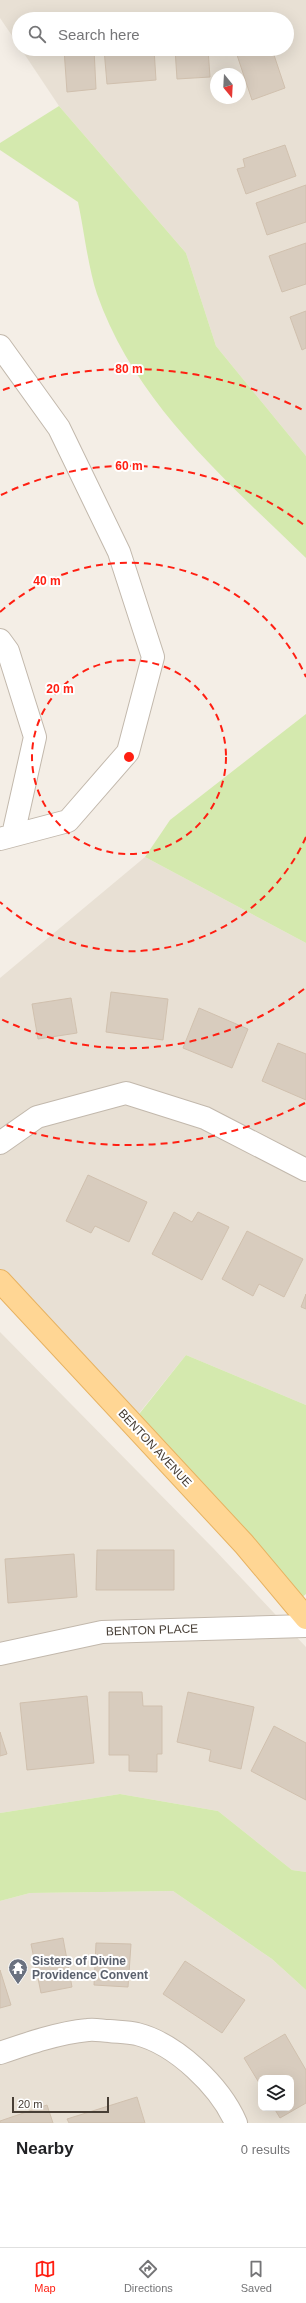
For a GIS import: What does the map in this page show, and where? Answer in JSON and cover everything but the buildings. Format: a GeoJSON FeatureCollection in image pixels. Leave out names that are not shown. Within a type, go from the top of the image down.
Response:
{"type":"FeatureCollection","features":[{"type":"Feature","properties":{"kind":"main road","name":"BENTON AVENUE"},"geometry":{"type":"LineString","coordinates":[[0,1281],[244,1544],[306,1618]]}},
{"type":"Feature","properties":{"kind":"street"},"geometry":{"type":"LineString","coordinates":[[0,346],[59,428],[119,552],[153,657],[128,752],[68,821],[6,837]]}},
{"type":"Feature","properties":{"kind":"street"},"geometry":{"type":"LineString","coordinates":[[0,640],[8,651],[35,737],[6,837]]}},
{"type":"Feature","properties":{"kind":"street"},"geometry":{"type":"LineString","coordinates":[[0,1143],[37,1116],[126,1093],[205,1118],[306,1170]]}},
{"type":"Feature","properties":{"kind":"street","name":"BENTON PLACE"},"geometry":{"type":"LineString","coordinates":[[0,1654],[102,1632],[306,1626]]}},
{"type":"Feature","properties":{"kind":"street"},"geometry":{"type":"LineString","coordinates":[[0,2053],[39,2039],[90,2029],[137,2034],[166,2048],[196,2068],[210,2083],[230,2110],[236,2123]]}},
{"type":"Feature","properties":{"kind":"shaded area"},"geometry":{"type":"Polygon","coordinates":[[[0,0],[306,0],[306,456],[216,346],[186,253],[59,106],[26,56],[294,56],[294,12],[12,12],[12,36],[0,18],[0,0]]]}},
{"type":"Feature","properties":{"kind":"shaded area"},"geometry":{"type":"Polygon","coordinates":[[[145,857],[306,943],[306,1405],[186,1355],[132,1422],[0,1281],[0,978],[145,857]]]}},
{"type":"Feature","properties":{"kind":"shaded area"},"geometry":{"type":"Polygon","coordinates":[[[0,1332],[213,1548],[306,1647],[306,1872],[292,1870],[218,1811],[120,1794],[0,1813],[0,1332]]]}},
{"type":"Feature","properties":{"kind":"shaded area"},"geometry":{"type":"Polygon","coordinates":[[[173,1891],[272,1959],[306,1990],[306,2123],[0,2123],[0,1901],[30,1893],[173,1891]]]}},
{"type":"Feature","properties":{"kind":"green space"},"geometry":{"type":"Polygon","coordinates":[[[59,106],[186,253],[216,346],[306,456],[306,558],[215,469],[186,438],[159,405],[134,370],[114,333],[97,294],[78,202],[0,150],[0,143],[59,106]]]}},
{"type":"Feature","properties":{"kind":"green space"},"geometry":{"type":"Polygon","coordinates":[[[306,714],[306,943],[145,857],[170,820],[306,714]]]}},
{"type":"Feature","properties":{"kind":"green space"},"geometry":{"type":"Polygon","coordinates":[[[186,1355],[306,1405],[306,1594],[294,1604],[132,1423],[186,1355]]]}},
{"type":"Feature","properties":{"kind":"green space"},"geometry":{"type":"Polygon","coordinates":[[[120,1794],[218,1811],[292,1870],[306,1872],[306,1990],[272,1959],[173,1891],[30,1893],[0,1901],[0,1813],[120,1794]]]}},
{"type":"Feature","properties":{"kind":"place","name":"Sisters of Divine Providence Convent"},"geometry":{"type":"Point","coordinates":[18,1985]}}]}
